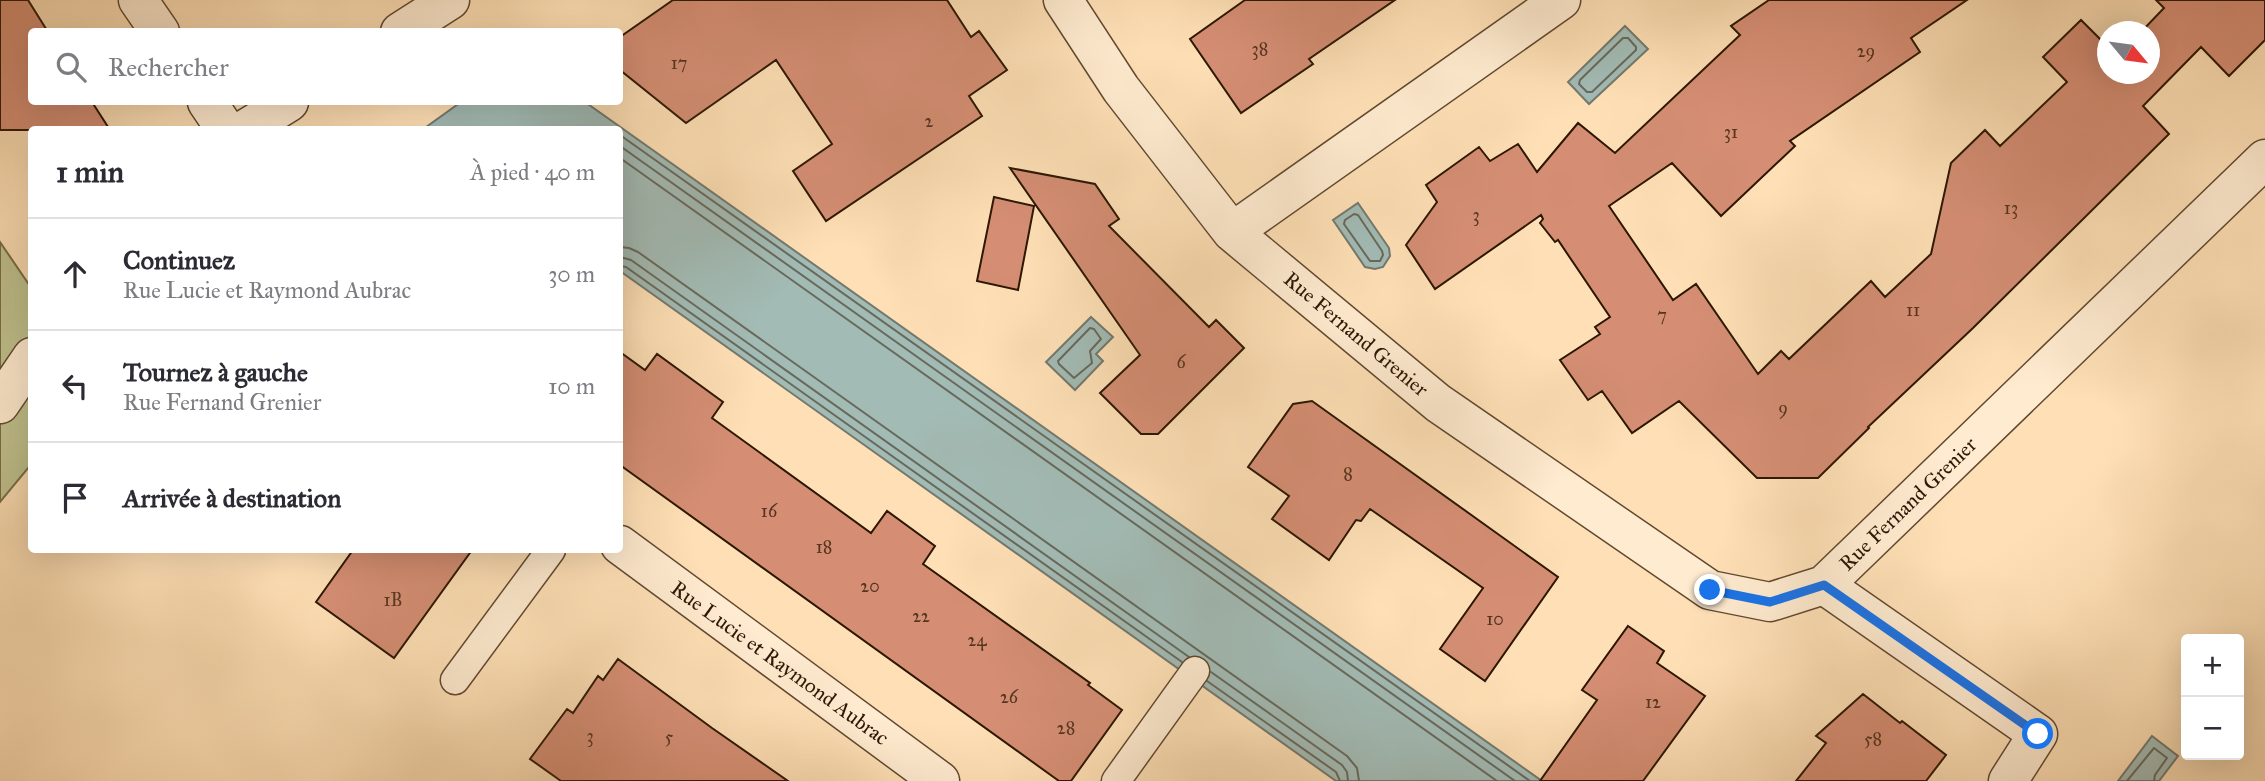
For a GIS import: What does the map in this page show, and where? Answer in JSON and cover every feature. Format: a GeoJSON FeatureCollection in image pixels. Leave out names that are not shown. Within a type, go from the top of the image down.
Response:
{"type":"FeatureCollection","features":[{"type":"Feature","properties":{"kind":"street"},"geometry":{"type":"LineString","coordinates":[[138,0],[157,28]]}},
{"type":"Feature","properties":{"kind":"street"},"geometry":{"type":"LineString","coordinates":[[406,28],[450,0]]}},
{"type":"Feature","properties":{"kind":"street","name":"Rue Fernand Grenier"},"geometry":{"type":"LineString","coordinates":[[1063,0],[1121,89],[1232,232],[1438,403],[1710,590],[1770,602],[1824,585],[2265,159]]}},
{"type":"Feature","properties":{"kind":"street"},"geometry":{"type":"LineString","coordinates":[[1232,232],[1561,0]]}},
{"type":"Feature","properties":{"kind":"street"},"geometry":{"type":"LineString","coordinates":[[209,105],[223,126]]}},
{"type":"Feature","properties":{"kind":"street"},"geometry":{"type":"LineString","coordinates":[[250,126],[284,105]]}},
{"type":"Feature","properties":{"kind":"street"},"geometry":{"type":"LineString","coordinates":[[0,404],[28,363]]}},
{"type":"Feature","properties":{"kind":"street","name":"Rue Lucie et Raymond Aubrac"},"geometry":{"type":"LineString","coordinates":[[623,547],[940,781]]}},
{"type":"Feature","properties":{"kind":"street"},"geometry":{"type":"LineString","coordinates":[[1824,585],[2038,734],[2008,781]]}},
{"type":"Feature","properties":{"kind":"lane"},"geometry":{"type":"LineString","coordinates":[[455,680],[549,553]]}},
{"type":"Feature","properties":{"kind":"lane"},"geometry":{"type":"LineString","coordinates":[[1116,781],[1195,671]]}},
{"type":"Feature","properties":{"kind":"green space"},"geometry":{"type":"Polygon","coordinates":[[[0,242],[28,283],[28,468],[0,502],[0,242]]]}},
{"type":"Feature","properties":{"kind":"water"},"geometry":{"type":"Polygon","coordinates":[[[1625,26],[1648,49],[1589,104],[1568,82],[1625,26]]]}},
{"type":"Feature","properties":{"kind":"water"},"geometry":{"type":"Polygon","coordinates":[[[457,105],[589,105],[619,126],[428,126],[457,105]]]}},
{"type":"Feature","properties":{"kind":"water"},"geometry":{"type":"Polygon","coordinates":[[[623,129],[1542,781],[1336,781],[623,273],[623,129]]]}},
{"type":"Feature","properties":{"kind":"water"},"geometry":{"type":"Polygon","coordinates":[[[1358,203],[1389,248],[1390,256],[1383,267],[1365,267],[1333,220],[1358,203]]]}},
{"type":"Feature","properties":{"kind":"water"},"geometry":{"type":"Polygon","coordinates":[[[1091,317],[1113,337],[1096,354],[1103,361],[1075,390],[1046,362],[1091,317]]]}},
{"type":"Feature","properties":{"kind":"water"},"geometry":{"type":"Polygon","coordinates":[[[2152,736],[2178,756],[2159,781],[2118,781],[2152,736]]]}},
{"type":"Feature","properties":{"kind":"building"},"geometry":{"type":"Polygon","coordinates":[[[0,0],[28,0],[46,28],[28,28],[28,105],[94,105],[107,126],[28,126],[28,130],[0,130],[0,0]]]}},
{"type":"Feature","properties":{"kind":"building"},"geometry":{"type":"Polygon","coordinates":[[[673,0],[947,0],[971,37],[979,31],[1007,70],[969,96],[982,116],[826,221],[793,171],[832,144],[776,60],[686,123],[623,72],[623,35],[673,0]]]}},
{"type":"Feature","properties":{"kind":"building"},"geometry":{"type":"Polygon","coordinates":[[[1245,0],[1395,0],[1309,59],[1313,64],[1241,113],[1190,39],[1245,0]]]}},
{"type":"Feature","properties":{"kind":"building"},"geometry":{"type":"Polygon","coordinates":[[[1769,0],[1967,0],[1911,38],[1920,52],[1790,141],[1795,146],[1721,216],[1672,163],[1609,206],[1673,300],[1696,284],[1758,374],[1781,351],[1789,359],[1871,281],[1885,297],[1931,254],[1951,163],[1985,130],[2000,146],[2067,82],[2043,57],[2081,20],[2097,36],[2097,84],[2160,84],[2160,21],[2152,21],[2164,8],[2156,0],[2265,0],[2265,40],[2229,76],[2201,47],[2143,106],[2169,134],[1818,478],[1757,478],[1679,401],[1632,433],[1602,391],[1588,400],[1560,360],[1600,334],[1595,327],[1610,317],[1558,240],[1555,242],[1540,223],[1543,219],[1541,215],[1435,289],[1406,245],[1437,202],[1426,185],[1479,147],[1490,161],[1518,144],[1537,172],[1578,123],[1615,153],[1740,35],[1731,26],[1769,0]]]}},
{"type":"Feature","properties":{"kind":"building"},"geometry":{"type":"Polygon","coordinates":[[[1010,168],[1095,184],[1119,219],[1109,226],[1209,327],[1216,320],[1244,348],[1158,434],[1141,434],[1100,393],[1140,355],[1010,168]]]}},
{"type":"Feature","properties":{"kind":"building"},"geometry":{"type":"Polygon","coordinates":[[[994,197],[1034,206],[1018,290],[977,281],[994,197]]]}},
{"type":"Feature","properties":{"kind":"building"},"geometry":{"type":"Polygon","coordinates":[[[623,354],[645,370],[657,354],[723,402],[712,418],[871,533],[887,511],[935,546],[923,564],[1090,683],[1088,685],[1122,710],[1071,781],[1059,781],[623,467],[623,354]]]}},
{"type":"Feature","properties":{"kind":"building"},"geometry":{"type":"Polygon","coordinates":[[[1312,401],[1558,577],[1485,681],[1440,649],[1483,588],[1370,509],[1361,521],[1356,520],[1329,560],[1272,519],[1289,496],[1248,467],[1293,404],[1312,401]]]}},
{"type":"Feature","properties":{"kind":"building"},"geometry":{"type":"Polygon","coordinates":[[[351,553],[470,553],[394,658],[316,602],[351,553]]]}},
{"type":"Feature","properties":{"kind":"building"},"geometry":{"type":"Polygon","coordinates":[[[1628,626],[1664,651],[1657,663],[1705,696],[1643,781],[1540,781],[1597,700],[1582,690],[1628,626]]]}},
{"type":"Feature","properties":{"kind":"building"},"geometry":{"type":"Polygon","coordinates":[[[618,659],[788,781],[561,781],[530,759],[567,709],[573,713],[598,676],[603,680],[618,659]]]}},
{"type":"Feature","properties":{"kind":"building"},"geometry":{"type":"Polygon","coordinates":[[[1863,694],[1946,755],[1926,781],[1796,781],[1826,743],[1816,736],[1863,694]]]}},
{"type":"Feature","properties":{"kind":"route"},"geometry":{"type":"LineString","coordinates":[[1710,590],[1770,602],[1824,585],[2038,734]]}}]}
